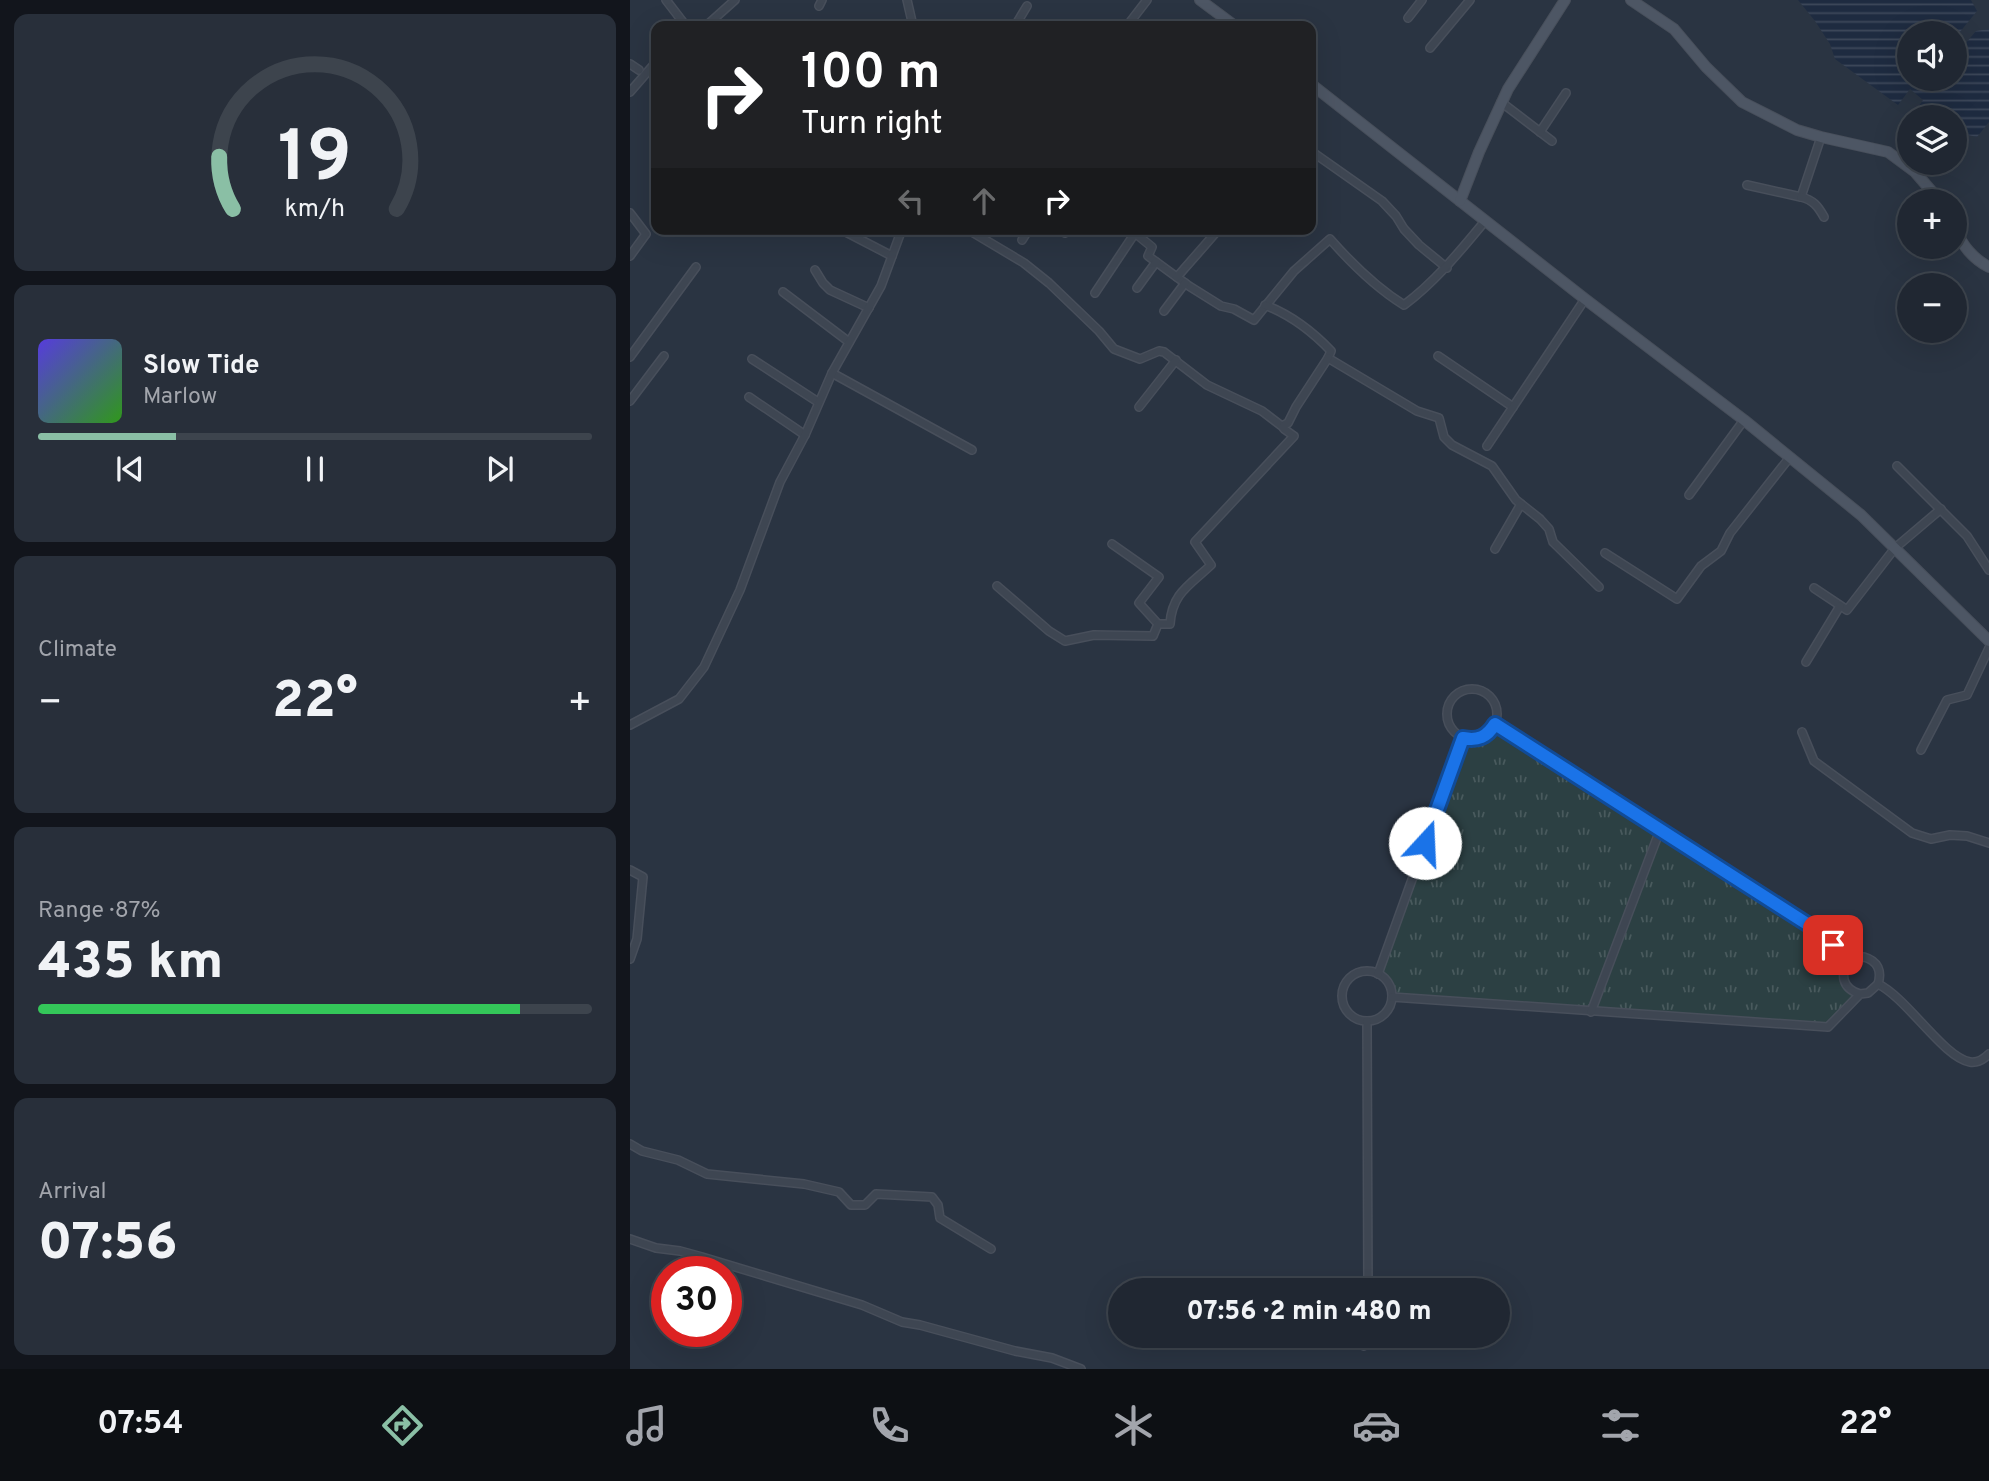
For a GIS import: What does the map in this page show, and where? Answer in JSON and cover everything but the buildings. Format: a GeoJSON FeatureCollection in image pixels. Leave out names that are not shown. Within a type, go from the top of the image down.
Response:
{"type":"FeatureCollection","features":[{"type":"Feature","properties":{"kind":"main road"},"geometry":{"type":"LineString","coordinates":[[1200,0],[1227,21]]}},
{"type":"Feature","properties":{"kind":"main road"},"geometry":{"type":"LineString","coordinates":[[1460,201],[1501,102],[1565,0]]}},
{"type":"Feature","properties":{"kind":"main road"},"geometry":{"type":"LineString","coordinates":[[1630,0],[1674,29],[1706,67],[1742,102],[1797,130],[1888,152],[1915,172],[1930,189]]}},
{"type":"Feature","properties":{"kind":"main road"},"geometry":{"type":"LineString","coordinates":[[1316,88],[1861,514],[1989,641]]}},
{"type":"Feature","properties":{"kind":"main road"},"geometry":{"type":"LineString","coordinates":[[1967,249],[1977,261],[1989,267]]}},
{"type":"Feature","properties":{"kind":"street"},"geometry":{"type":"LineString","coordinates":[[666,0],[681,21]]}},
{"type":"Feature","properties":{"kind":"street"},"geometry":{"type":"LineString","coordinates":[[712,21],[735,0]]}},
{"type":"Feature","properties":{"kind":"street"},"geometry":{"type":"LineString","coordinates":[[907,0],[912,21]]}},
{"type":"Feature","properties":{"kind":"street"},"geometry":{"type":"LineString","coordinates":[[1131,21],[1147,0]]}},
{"type":"Feature","properties":{"kind":"street"},"geometry":{"type":"LineString","coordinates":[[1408,18],[1422,0]]}},
{"type":"Feature","properties":{"kind":"street"},"geometry":{"type":"LineString","coordinates":[[1430,48],[1469,0]]}},
{"type":"Feature","properties":{"kind":"street"},"geometry":{"type":"LineString","coordinates":[[1020,21],[1027,6]]}},
{"type":"Feature","properties":{"kind":"street"},"geometry":{"type":"LineString","coordinates":[[630,64],[639,70]]}},
{"type":"Feature","properties":{"kind":"street"},"geometry":{"type":"LineString","coordinates":[[630,92],[651,68]]}},
{"type":"Feature","properties":{"kind":"street"},"geometry":{"type":"LineString","coordinates":[[1540,132],[1566,93]]}},
{"type":"Feature","properties":{"kind":"street"},"geometry":{"type":"LineString","coordinates":[[1501,102],[1552,141]]}},
{"type":"Feature","properties":{"kind":"street"},"geometry":{"type":"LineString","coordinates":[[1801,197],[1821,137]]}},
{"type":"Feature","properties":{"kind":"street"},"geometry":{"type":"LineString","coordinates":[[1316,155],[1382,201],[1419,245],[1447,268]]}},
{"type":"Feature","properties":{"kind":"street"},"geometry":{"type":"LineString","coordinates":[[1747,185],[1811,200],[1824,217]]}},
{"type":"Feature","properties":{"kind":"street"},"geometry":{"type":"LineString","coordinates":[[630,213],[646,234],[630,256]]}},
{"type":"Feature","properties":{"kind":"street"},"geometry":{"type":"LineString","coordinates":[[1138,235],[1152,247],[1148,256],[1156,262],[1221,306],[1234,309],[1254,320],[1294,271],[1330,239],[1378,287],[1404,304],[1447,268],[1485,220]]}},
{"type":"Feature","properties":{"kind":"street"},"geometry":{"type":"LineString","coordinates":[[852,235],[892,256]]}},
{"type":"Feature","properties":{"kind":"street"},"geometry":{"type":"LineString","coordinates":[[630,725],[679,699],[704,667],[740,590],[780,482],[805,435],[832,373],[881,286],[900,235]]}},
{"type":"Feature","properties":{"kind":"street"},"geometry":{"type":"LineString","coordinates":[[977,235],[1024,263],[1049,283],[1114,349],[1140,359],[1159,351],[1164,352],[1207,385],[1262,411],[1294,436],[1195,542],[1210,565],[1175,598],[1170,625],[1158,624],[1139,603],[1159,578],[1112,544]]}},
{"type":"Feature","properties":{"kind":"street"},"geometry":{"type":"LineString","coordinates":[[1022,240],[1025,235]]}},
{"type":"Feature","properties":{"kind":"street"},"geometry":{"type":"LineString","coordinates":[[1095,293],[1131,235]]}},
{"type":"Feature","properties":{"kind":"street"},"geometry":{"type":"LineString","coordinates":[[1177,277],[1214,235]]}},
{"type":"Feature","properties":{"kind":"street"},"geometry":{"type":"LineString","coordinates":[[1137,288],[1156,262]]}},
{"type":"Feature","properties":{"kind":"street"},"geometry":{"type":"LineString","coordinates":[[630,357],[696,267]]}},
{"type":"Feature","properties":{"kind":"street"},"geometry":{"type":"LineString","coordinates":[[815,270],[830,290],[869,308]]}},
{"type":"Feature","properties":{"kind":"street"},"geometry":{"type":"LineString","coordinates":[[1164,311],[1185,283]]}},
{"type":"Feature","properties":{"kind":"street"},"geometry":{"type":"LineString","coordinates":[[783,292],[849,342]]}},
{"type":"Feature","properties":{"kind":"street"},"geometry":{"type":"LineString","coordinates":[[1487,446],[1585,299]]}},
{"type":"Feature","properties":{"kind":"street"},"geometry":{"type":"LineString","coordinates":[[1265,305],[1282,312],[1316,335],[1331,351],[1283,427]]}},
{"type":"Feature","properties":{"kind":"street"},"geometry":{"type":"LineString","coordinates":[[630,401],[664,356]]}},
{"type":"Feature","properties":{"kind":"street"},"geometry":{"type":"LineString","coordinates":[[1438,356],[1513,407]]}},
{"type":"Feature","properties":{"kind":"street"},"geometry":{"type":"LineString","coordinates":[[1328,358],[1417,411],[1439,418],[1444,437],[1452,446],[1492,466],[1508,491],[1549,528],[1553,542],[1599,587]]}},
{"type":"Feature","properties":{"kind":"street"},"geometry":{"type":"LineString","coordinates":[[752,359],[818,402]]}},
{"type":"Feature","properties":{"kind":"street"},"geometry":{"type":"LineString","coordinates":[[1139,407],[1176,360]]}},
{"type":"Feature","properties":{"kind":"street"},"geometry":{"type":"LineString","coordinates":[[832,373],[972,450]]}},
{"type":"Feature","properties":{"kind":"street"},"geometry":{"type":"LineString","coordinates":[[749,397],[805,435]]}},
{"type":"Feature","properties":{"kind":"street"},"geometry":{"type":"LineString","coordinates":[[1689,495],[1744,420]]}},
{"type":"Feature","properties":{"kind":"street"},"geometry":{"type":"LineString","coordinates":[[1605,553],[1677,599],[1701,566],[1721,551],[1730,533],[1790,457]]}},
{"type":"Feature","properties":{"kind":"street"},"geometry":{"type":"LineString","coordinates":[[1897,466],[1967,536],[1989,570]]}},
{"type":"Feature","properties":{"kind":"street"},"geometry":{"type":"LineString","coordinates":[[1495,549],[1521,505]]}},
{"type":"Feature","properties":{"kind":"street"},"geometry":{"type":"LineString","coordinates":[[1814,588],[1849,609],[1895,548],[1941,509]]}},
{"type":"Feature","properties":{"kind":"street"},"geometry":{"type":"LineString","coordinates":[[997,586],[1049,631],[1065,641],[1094,635],[1153,636],[1158,624]]}},
{"type":"Feature","properties":{"kind":"street"},"geometry":{"type":"LineString","coordinates":[[1806,662],[1840,606]]}},
{"type":"Feature","properties":{"kind":"street"},"geometry":{"type":"LineString","coordinates":[[1922,750],[1947,700],[1967,695],[1989,648]]}},
{"type":"Feature","properties":{"kind":"street"},"geometry":{"type":"LineString","coordinates":[[1463,691],[1482,691],[1496,705],[1495,724],[1482,738],[1463,738],[1449,724],[1449,705],[1463,691]]}},
{"type":"Feature","properties":{"kind":"street"},"geometry":{"type":"LineString","coordinates":[[1495,724],[1815,929],[1851,960]]}},
{"type":"Feature","properties":{"kind":"street"},"geometry":{"type":"LineString","coordinates":[[1802,732],[1814,761],[1912,833],[1931,839],[1950,835],[1966,836],[1989,843]]}},
{"type":"Feature","properties":{"kind":"street"},"geometry":{"type":"LineString","coordinates":[[1378,974],[1463,738]]}},
{"type":"Feature","properties":{"kind":"street"},"geometry":{"type":"LineString","coordinates":[[1591,1012],[1660,830]]}},
{"type":"Feature","properties":{"kind":"street"},"geometry":{"type":"LineString","coordinates":[[630,870],[643,877],[638,939],[630,959]]}},
{"type":"Feature","properties":{"kind":"street"},"geometry":{"type":"LineString","coordinates":[[1857,957],[1871,959],[1880,970],[1878,984],[1868,993],[1853,992],[1843,980],[1843,972],[1851,960],[1857,957]]}},
{"type":"Feature","properties":{"kind":"street"},"geometry":{"type":"LineString","coordinates":[[1369,971],[1386,980],[1392,997],[1384,1014],[1367,1021],[1357,1020],[1349,1014],[1342,996],[1344,986],[1350,978],[1369,971]]}},
{"type":"Feature","properties":{"kind":"street"},"geometry":{"type":"LineString","coordinates":[[1878,984],[1894,995],[1956,1057],[1971,1063],[1983,1060],[1989,1054]]}},
{"type":"Feature","properties":{"kind":"street"},"geometry":{"type":"LineString","coordinates":[[1392,997],[1828,1027],[1860,994]]}},
{"type":"Feature","properties":{"kind":"street"},"geometry":{"type":"LineString","coordinates":[[1367,1021],[1368,1278]]}},
{"type":"Feature","properties":{"kind":"street"},"geometry":{"type":"LineString","coordinates":[[630,1144],[642,1151],[678,1160],[707,1174],[804,1184],[839,1192],[851,1205],[865,1205],[876,1195],[932,1196],[938,1205],[940,1218],[991,1249]]}},
{"type":"Feature","properties":{"kind":"street"},"geometry":{"type":"LineString","coordinates":[[630,1239],[656,1248],[702,1257],[850,1302],[902,1322],[1052,1358],[1081,1369]]}},
{"type":"Feature","properties":{"kind":"green space"},"geometry":{"type":"Polygon","coordinates":[[[1495,724],[1815,929],[1851,960],[1844,980],[1860,994],[1828,1027],[1392,997],[1388,984],[1378,974],[1463,738],[1482,737],[1495,724]]]}},
{"type":"Feature","properties":{"kind":"water"},"geometry":{"type":"Polygon","coordinates":[[[1798,0],[1971,0],[1977,11],[1967,23],[1967,21],[1897,21],[1897,91],[1908,91],[1898,105],[1835,59],[1830,44],[1798,0]]]}},
{"type":"Feature","properties":{"kind":"water"},"geometry":{"type":"Polygon","coordinates":[[[1989,29],[1989,122],[1977,137],[1967,135],[1967,105],[1920,105],[1923,100],[1912,91],[1967,91],[1967,42],[1976,31],[1989,29]]]}},
{"type":"Feature","properties":{"kind":"route"},"geometry":{"type":"LineString","coordinates":[[1425,843],[1463,738],[1482,738],[1495,724],[1815,929],[1833,945]]}}]}
